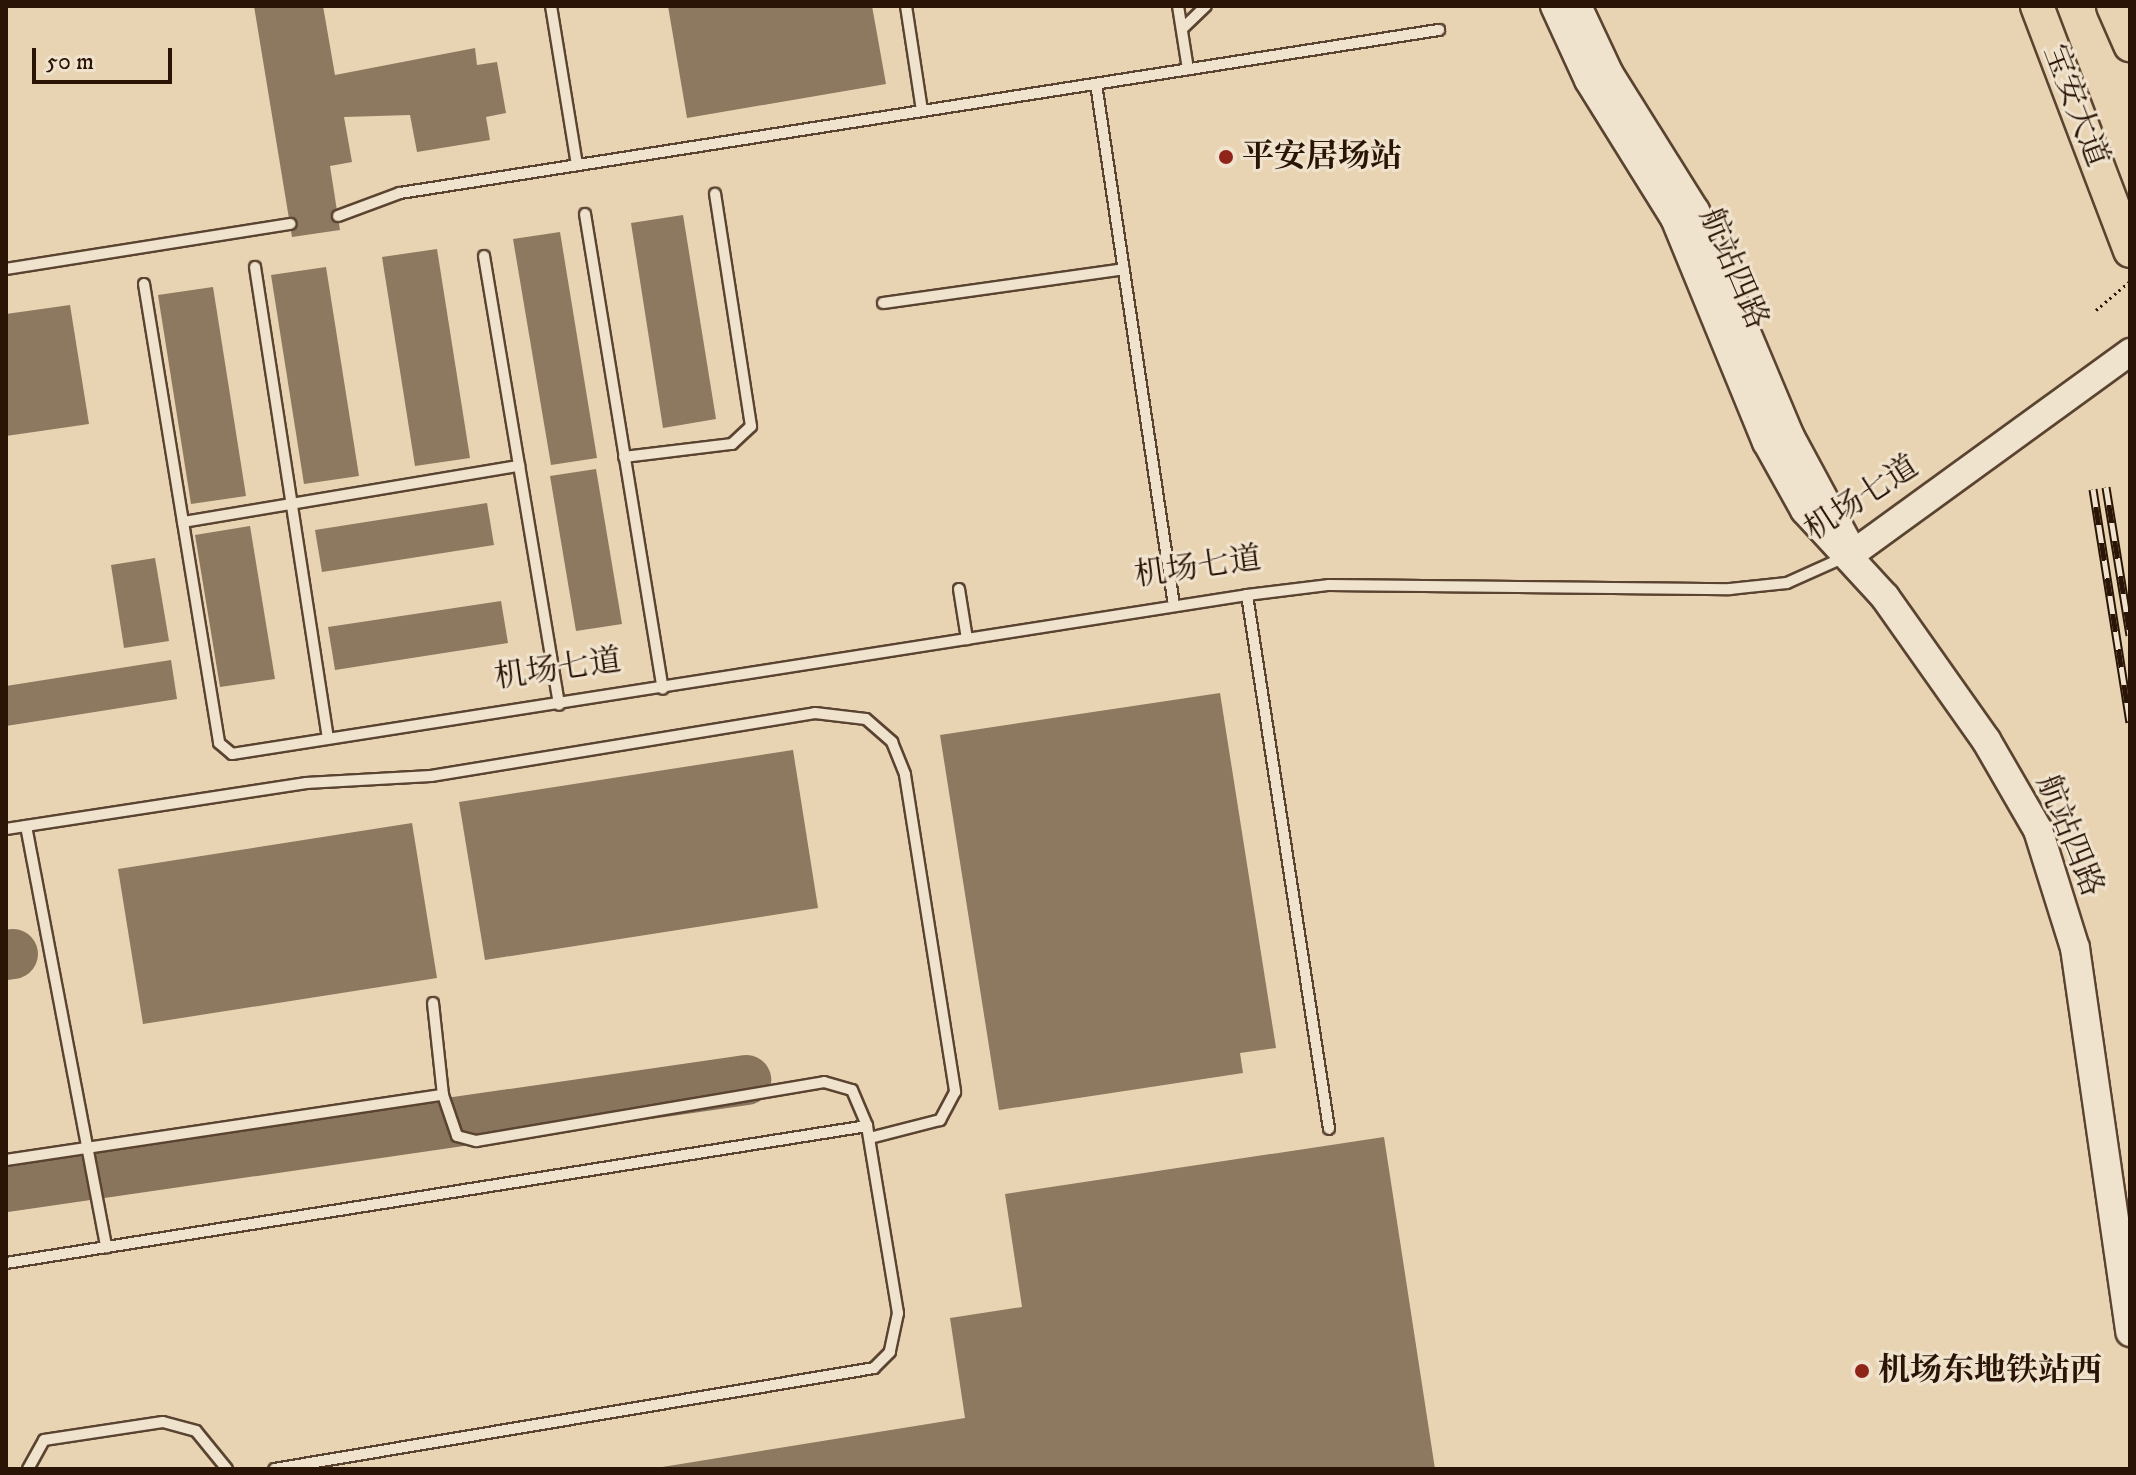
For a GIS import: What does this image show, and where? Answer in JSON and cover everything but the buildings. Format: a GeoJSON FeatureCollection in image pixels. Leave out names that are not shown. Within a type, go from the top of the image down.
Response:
{"type":"FeatureCollection","features":[{"type":"Feature","properties":{"kind":"main road","name":"航站四路"},"geometry":{"type":"LineString","coordinates":[[1555,6],[1589,80],[1702,273],[1767,442],[1805,510],[1852,554]]}},
{"type":"Feature","properties":{"kind":"main road","name":"航站四路"},"geometry":{"type":"LineString","coordinates":[[1577,6],[1609,74],[1695,211],[1789,435],[1852,554],[1986,740],[2038,830],[2075,948],[2130,1332]]}},
{"type":"Feature","properties":{"kind":"main road","name":"宝安大道"},"geometry":{"type":"LineString","coordinates":[[2037,6],[2130,251]]}},
{"type":"Feature","properties":{"kind":"main road"},"geometry":{"type":"LineString","coordinates":[[2113,6],[2130,45]]}},
{"type":"Feature","properties":{"kind":"main road"},"geometry":{"type":"LineString","coordinates":[[2122,6],[2130,34]]}},
{"type":"Feature","properties":{"kind":"street","name":"机场七道"},"geometry":{"type":"LineString","coordinates":[[1852,554],[2130,352]]}},
{"type":"Feature","properties":{"kind":"lane"},"geometry":{"type":"LineString","coordinates":[[551,6],[577,165]]}},
{"type":"Feature","properties":{"kind":"lane"},"geometry":{"type":"LineString","coordinates":[[906,6],[922,111]]}},
{"type":"Feature","properties":{"kind":"lane"},"geometry":{"type":"LineString","coordinates":[[1178,6],[1188,69]]}},
{"type":"Feature","properties":{"kind":"lane"},"geometry":{"type":"LineString","coordinates":[[1182,29],[1206,6]]}},
{"type":"Feature","properties":{"kind":"lane"},"geometry":{"type":"LineString","coordinates":[[338,216],[400,193],[1439,30]]}},
{"type":"Feature","properties":{"kind":"lane"},"geometry":{"type":"LineString","coordinates":[[1096,84],[1174,605]]}},
{"type":"Feature","properties":{"kind":"lane"},"geometry":{"type":"LineString","coordinates":[[624,457],[732,444],[751,426],[715,194]]}},
{"type":"Feature","properties":{"kind":"lane"},"geometry":{"type":"LineString","coordinates":[[585,214],[663,689]]}},
{"type":"Feature","properties":{"kind":"lane"},"geometry":{"type":"LineString","coordinates":[[6,269],[290,224]]}},
{"type":"Feature","properties":{"kind":"lane"},"geometry":{"type":"LineString","coordinates":[[484,256],[559,705]]}},
{"type":"Feature","properties":{"kind":"lane"},"geometry":{"type":"LineString","coordinates":[[255,267],[328,738]]}},
{"type":"Feature","properties":{"kind":"lane"},"geometry":{"type":"LineString","coordinates":[[883,303],[1124,269]]}},
{"type":"Feature","properties":{"kind":"lane"},"geometry":{"type":"LineString","coordinates":[[144,284],[183,522],[519,466]]}},
{"type":"Feature","properties":{"kind":"lane","name":"机场七道"},"geometry":{"type":"LineString","coordinates":[[183,522],[219,743],[232,754],[663,689],[1247,595],[1329,585],[1755,588],[1787,583],[1852,554]]}},
{"type":"Feature","properties":{"kind":"lane"},"geometry":{"type":"LineString","coordinates":[[959,589],[967,639]]}},
{"type":"Feature","properties":{"kind":"lane"},"geometry":{"type":"LineString","coordinates":[[1247,595],[1329,1129]]}},
{"type":"Feature","properties":{"kind":"lane"},"geometry":{"type":"LineString","coordinates":[[6,829],[306,783],[431,776],[815,713],[866,719],[892,742],[905,775],[955,1092],[940,1120],[870,1138]]}},
{"type":"Feature","properties":{"kind":"lane"},"geometry":{"type":"LineString","coordinates":[[26,826],[106,1247]]}},
{"type":"Feature","properties":{"kind":"lane"},"geometry":{"type":"LineString","coordinates":[[274,1469],[874,1368],[890,1352],[898,1325],[870,1138],[852,1090],[824,1082],[476,1141],[457,1136],[443,1095],[433,1003]]}},
{"type":"Feature","properties":{"kind":"lane"},"geometry":{"type":"LineString","coordinates":[[6,1160],[443,1095]]}},
{"type":"Feature","properties":{"kind":"lane"},"geometry":{"type":"LineString","coordinates":[[6,1263],[867,1126]]}},
{"type":"Feature","properties":{"kind":"lane"},"geometry":{"type":"LineString","coordinates":[[28,1469],[44,1440],[163,1422],[196,1431],[227,1469]]}},
{"type":"Feature","properties":{"kind":"path"},"geometry":{"type":"LineString","coordinates":[[2096,310],[2130,281]]}},
{"type":"Feature","properties":{"kind":"taxiway"},"geometry":{"type":"LineString","coordinates":[[6,955],[13,954]]}},
{"type":"Feature","properties":{"kind":"taxiway"},"geometry":{"type":"LineString","coordinates":[[6,1187],[746,1080]]}},
{"type":"Feature","properties":{"kind":"railway"},"geometry":{"type":"LineString","coordinates":[[2106,487],[2130,635]]}},
{"type":"Feature","properties":{"kind":"railway"},"geometry":{"type":"LineString","coordinates":[[2093,489],[2130,722]]}},
{"type":"Feature","properties":{"kind":"place","name":"平安居场站"},"geometry":{"type":"Point","coordinates":[1226,157]}},
{"type":"Feature","properties":{"kind":"place","name":"机场东地铁站西"},"geometry":{"type":"Point","coordinates":[1862,1371]}}]}
